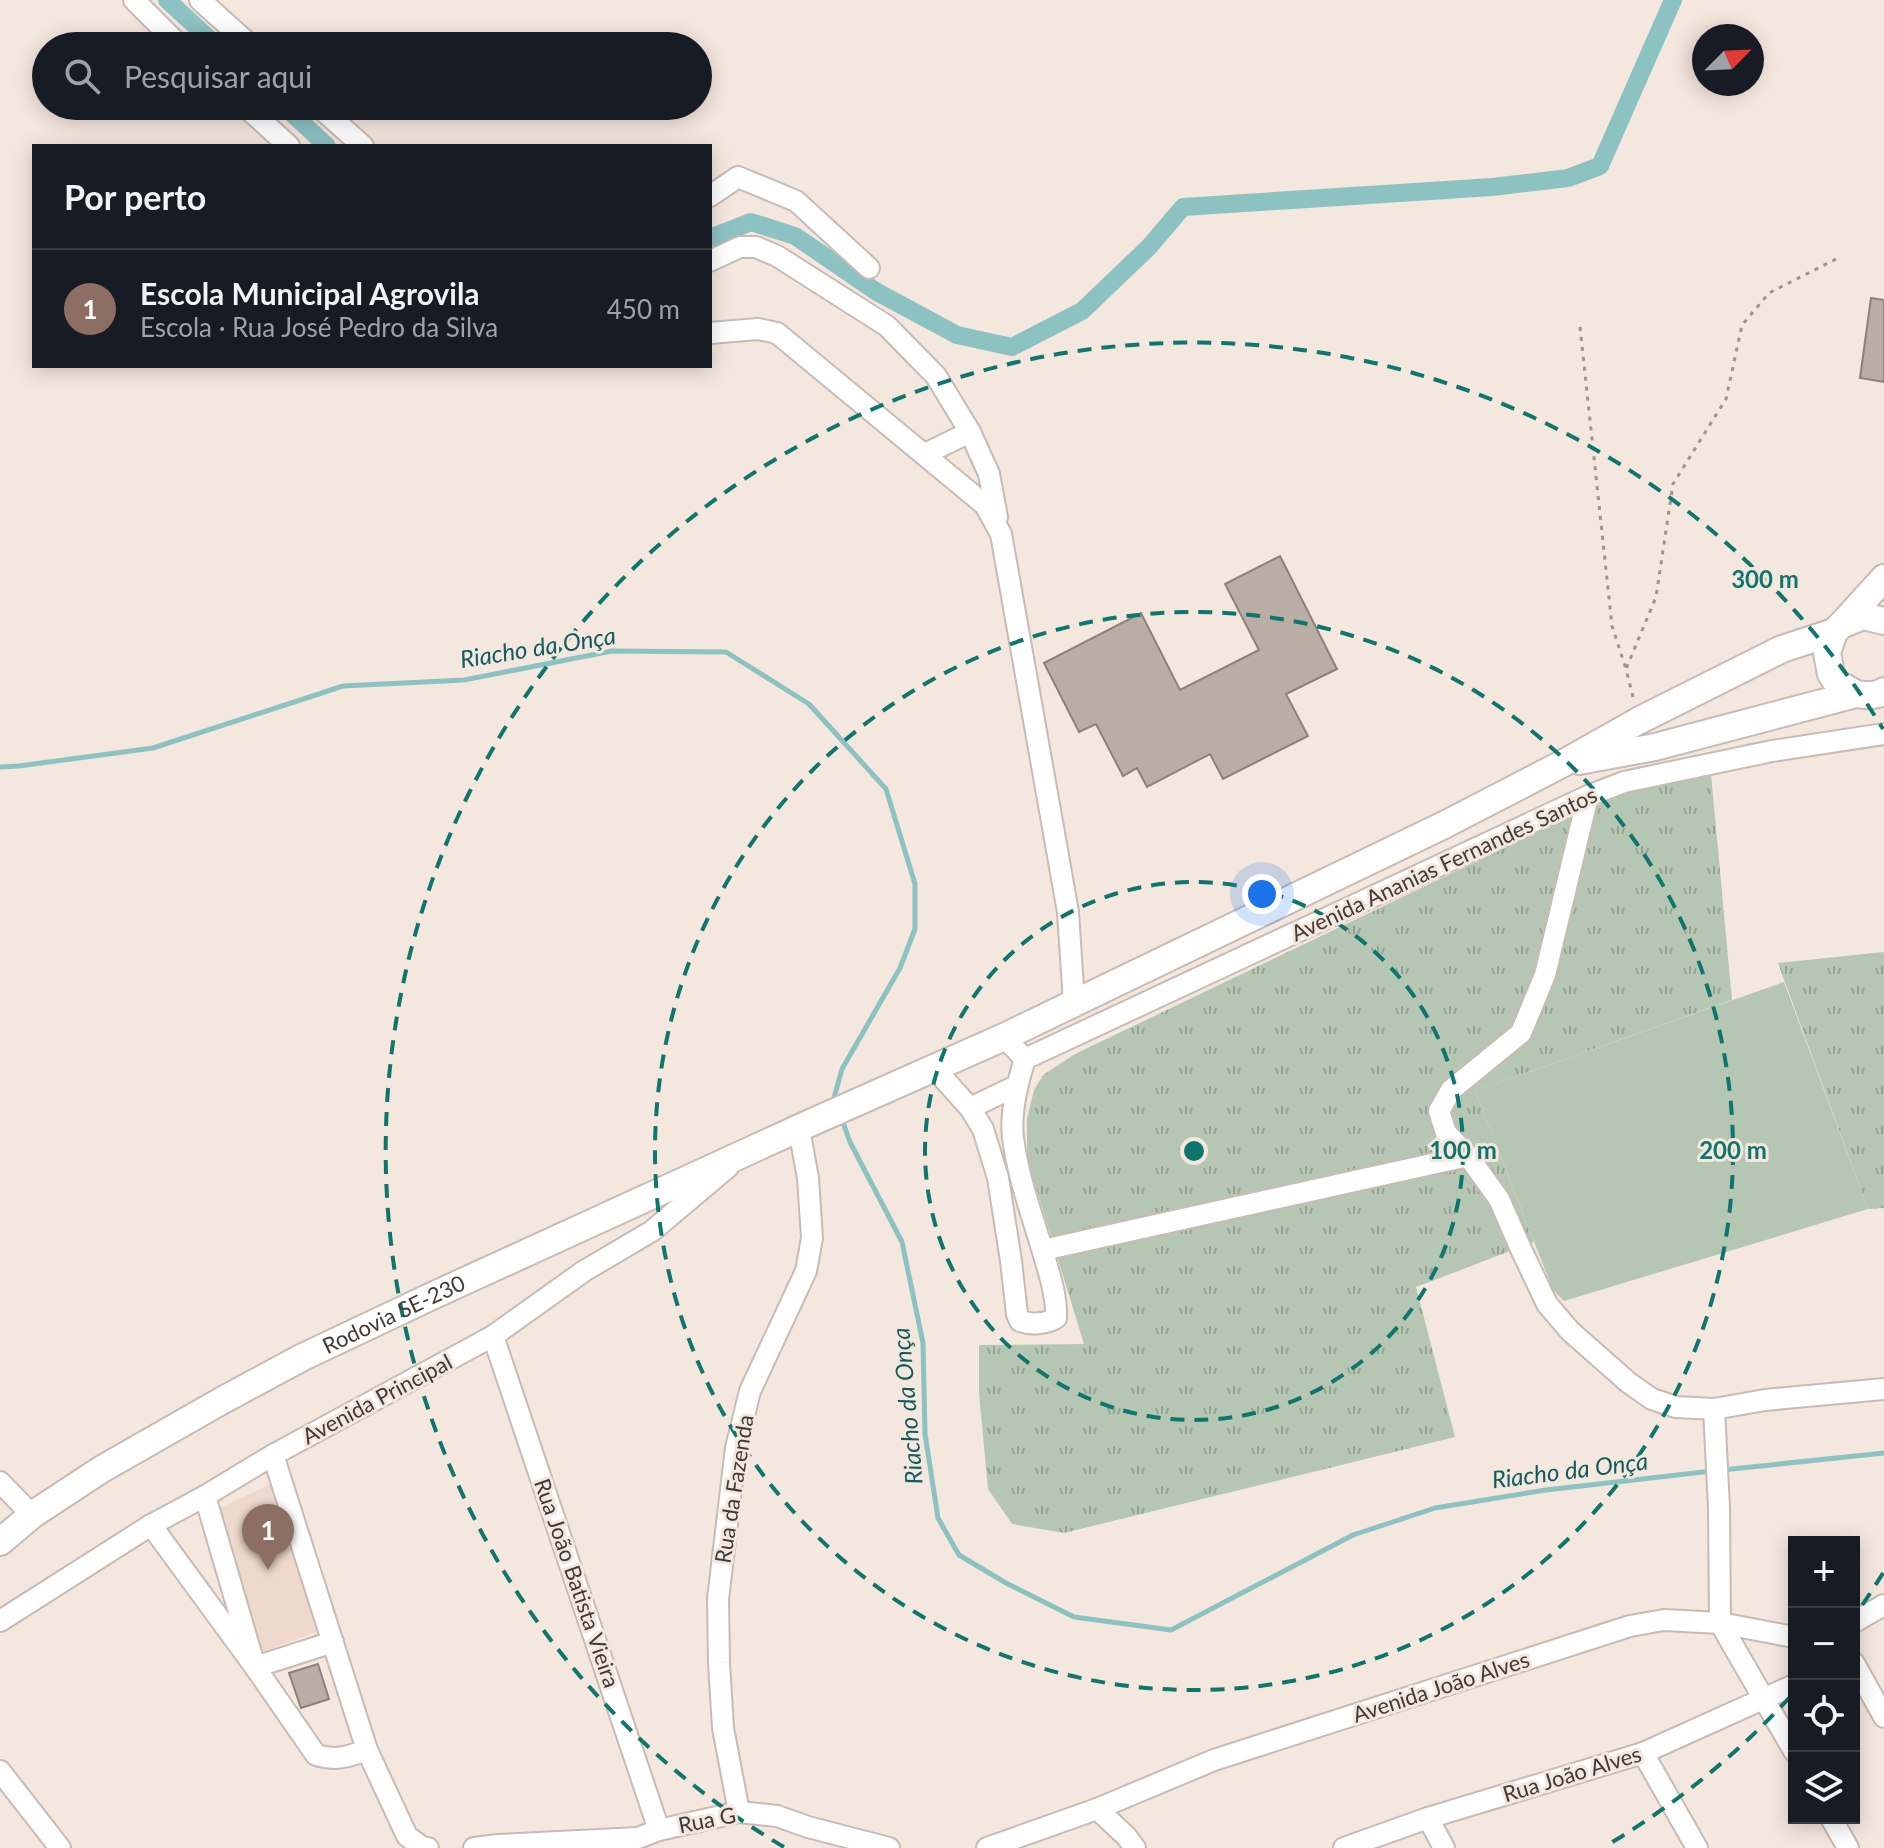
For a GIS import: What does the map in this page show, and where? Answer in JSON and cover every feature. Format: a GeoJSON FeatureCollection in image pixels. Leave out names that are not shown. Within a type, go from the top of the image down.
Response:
{"type":"FeatureCollection","features":[{"type":"Feature","properties":{"kind":"main road"},"geometry":{"type":"LineString","coordinates":[[1873,694],[1837,683],[1831,674],[1827,653],[1838,629],[1884,578]]}},
{"type":"Feature","properties":{"kind":"main road"},"geometry":{"type":"LineString","coordinates":[[1560,765],[1640,720],[1782,649],[1838,629],[1863,616],[1884,621]]}},
{"type":"Feature","properties":{"kind":"main road"},"geometry":{"type":"LineString","coordinates":[[1560,765],[1655,747],[1873,694]]}},
{"type":"Feature","properties":{"kind":"main road","name":"Rodovia SE-230"},"geometry":{"type":"LineString","coordinates":[[0,1542],[32,1515],[102,1469],[303,1357],[1004,1037],[1444,825],[1560,765]]}},
{"type":"Feature","properties":{"kind":"street"},"geometry":{"type":"LineString","coordinates":[[134,0],[165,32]]}},
{"type":"Feature","properties":{"kind":"street"},"geometry":{"type":"LineString","coordinates":[[200,0],[235,32]]}},
{"type":"Feature","properties":{"kind":"street"},"geometry":{"type":"LineString","coordinates":[[260,120],[287,144]]}},
{"type":"Feature","properties":{"kind":"street"},"geometry":{"type":"LineString","coordinates":[[334,120],[361,144]]}},
{"type":"Feature","properties":{"kind":"street"},"geometry":{"type":"LineString","coordinates":[[712,195],[738,177],[796,201],[869,268]]}},
{"type":"Feature","properties":{"kind":"street"},"geometry":{"type":"LineString","coordinates":[[712,260],[740,247],[756,247],[777,256],[887,326],[936,376],[970,432],[989,474],[1001,534],[1068,912],[1074,1003]]}},
{"type":"Feature","properties":{"kind":"street"},"geometry":{"type":"LineString","coordinates":[[712,333],[758,329],[777,333],[985,505],[1001,534]]}},
{"type":"Feature","properties":{"kind":"street"},"geometry":{"type":"LineString","coordinates":[[925,454],[970,432]]}},
{"type":"Feature","properties":{"kind":"street","name":"Avenida Ananias Fernandes Santos"},"geometry":{"type":"LineString","coordinates":[[1025,1059],[1588,796],[1624,782],[1772,751],[1884,734]]}},
{"type":"Feature","properties":{"kind":"street"},"geometry":{"type":"LineString","coordinates":[[1624,753],[1624,782]]}},
{"type":"Feature","properties":{"kind":"street"},"geometry":{"type":"LineString","coordinates":[[1588,796],[1545,975],[1521,1033],[1451,1090],[1439,1111],[1446,1133],[1468,1156],[1499,1199],[1547,1304],[1570,1331],[1652,1399],[1676,1407],[1714,1409],[1765,1400],[1884,1389]]}},
{"type":"Feature","properties":{"kind":"street"},"geometry":{"type":"LineString","coordinates":[[934,1068],[970,1108],[983,1129],[998,1178],[1020,1321],[1027,1324],[1049,1322],[1056,1318],[1056,1308],[1043,1250],[1019,1170],[1013,1135],[1016,1086],[1025,1059],[1004,1037]]}},
{"type":"Feature","properties":{"kind":"street"},"geometry":{"type":"LineString","coordinates":[[970,1108],[1016,1086]]}},
{"type":"Feature","properties":{"kind":"street","name":"Rua da Fazenda"},"geometry":{"type":"LineString","coordinates":[[739,1812],[723,1728],[718,1599],[736,1448],[750,1391],[806,1271],[812,1238],[803,1127]]}},
{"type":"Feature","properties":{"kind":"street","name":"Avenida Principal"},"geometry":{"type":"LineString","coordinates":[[0,1621],[151,1525],[493,1336],[584,1271],[652,1231],[740,1156]]}},
{"type":"Feature","properties":{"kind":"street"},"geometry":{"type":"LineString","coordinates":[[1043,1250],[1468,1156]]}},
{"type":"Feature","properties":{"kind":"street","name":"Rua João Batista Vieira"},"geometry":{"type":"LineString","coordinates":[[493,1336],[659,1830]]}},
{"type":"Feature","properties":{"kind":"street"},"geometry":{"type":"LineString","coordinates":[[1714,1409],[1720,1623],[1788,1740]]}},
{"type":"Feature","properties":{"kind":"street"},"geometry":{"type":"LineString","coordinates":[[273,1455],[367,1750],[407,1836],[428,1848]]}},
{"type":"Feature","properties":{"kind":"street"},"geometry":{"type":"LineString","coordinates":[[0,1482],[32,1515]]}},
{"type":"Feature","properties":{"kind":"street"},"geometry":{"type":"LineString","coordinates":[[205,1496],[255,1667]]}},
{"type":"Feature","properties":{"kind":"street"},"geometry":{"type":"LineString","coordinates":[[151,1525],[316,1755],[330,1759],[367,1750]]}},
{"type":"Feature","properties":{"kind":"street"},"geometry":{"type":"LineString","coordinates":[[1860,1619],[1884,1605]]}},
{"type":"Feature","properties":{"kind":"street","name":"Avenida João Alves"},"geometry":{"type":"LineString","coordinates":[[1097,1809],[1214,1760],[1630,1626],[1664,1620],[1720,1623],[1788,1636]]}},
{"type":"Feature","properties":{"kind":"street"},"geometry":{"type":"LineString","coordinates":[[255,1667],[333,1642]]}},
{"type":"Feature","properties":{"kind":"street"},"geometry":{"type":"LineString","coordinates":[[1860,1674],[1884,1717]]}},
{"type":"Feature","properties":{"kind":"street","name":"Rua João Alves"},"geometry":{"type":"LineString","coordinates":[[1344,1848],[1428,1818],[1643,1753],[1788,1688]]}},
{"type":"Feature","properties":{"kind":"street"},"geometry":{"type":"LineString","coordinates":[[1643,1753],[1697,1848]]}},
{"type":"Feature","properties":{"kind":"street"},"geometry":{"type":"LineString","coordinates":[[0,1771],[60,1848]]}},
{"type":"Feature","properties":{"kind":"street"},"geometry":{"type":"LineString","coordinates":[[987,1848],[1097,1809],[1135,1848]]}},
{"type":"Feature","properties":{"kind":"street","name":"Rua G"},"geometry":{"type":"LineString","coordinates":[[474,1848],[631,1843],[659,1830],[739,1812],[777,1816],[889,1848]]}},
{"type":"Feature","properties":{"kind":"street"},"geometry":{"type":"LineString","coordinates":[[1428,1818],[1444,1848]]}},
{"type":"Feature","properties":{"kind":"street"},"geometry":{"type":"LineString","coordinates":[[1834,1824],[1848,1848]]}},
{"type":"Feature","properties":{"kind":"street"},"geometry":{"type":"LineString","coordinates":[[808,1827],[816,1848]]}},
{"type":"Feature","properties":{"kind":"path"},"geometry":{"type":"LineString","coordinates":[[1626,669],[1656,597],[1673,484],[1726,399],[1742,325],[1769,293],[1840,257]]}},
{"type":"Feature","properties":{"kind":"path"},"geometry":{"type":"LineString","coordinates":[[1580,327],[1612,626],[1640,720]]}},
{"type":"Feature","properties":{"kind":"shaded area"},"geometry":{"type":"Polygon","coordinates":[[[270,1484],[319,1631],[262,1652],[218,1509],[270,1484]]]}},
{"type":"Feature","properties":{"kind":"green space"},"geometry":{"type":"Polygon","coordinates":[[[1711,774],[1732,1000],[1475,1091],[1534,1242],[1416,1287],[1455,1437],[1064,1533],[1012,1524],[988,1489],[979,1393],[979,1345],[1084,1344],[1027,1158],[1027,1119],[1034,1090],[1043,1075],[1075,1054],[1569,817],[1630,792],[1711,774]]]}},
{"type":"Feature","properties":{"kind":"green space"},"geometry":{"type":"Polygon","coordinates":[[[1884,952],[1884,1208],[1868,1209],[1778,963],[1884,952]]]}},
{"type":"Feature","properties":{"kind":"green space"},"geometry":{"type":"Polygon","coordinates":[[[1784,982],[1868,1209],[1564,1301],[1553,1290],[1475,1091],[1784,982]]]}},
{"type":"Feature","properties":{"kind":"building"},"geometry":{"type":"Polygon","coordinates":[[[1871,298],[1884,300],[1884,382],[1860,378],[1871,298]]]}},
{"type":"Feature","properties":{"kind":"building"},"geometry":{"type":"Polygon","coordinates":[[[1280,556],[1337,669],[1286,694],[1308,736],[1223,779],[1210,754],[1147,787],[1137,768],[1123,776],[1096,724],[1079,732],[1044,663],[1141,613],[1180,690],[1259,650],[1225,584],[1280,556]]]}},
{"type":"Feature","properties":{"kind":"building"},"geometry":{"type":"Polygon","coordinates":[[[318,1664],[329,1699],[301,1708],[289,1673],[318,1664]]]}},
{"type":"Feature","properties":{"kind":"waterway"},"geometry":{"type":"LineString","coordinates":[[167,0],[202,32]]}},
{"type":"Feature","properties":{"kind":"waterway"},"geometry":{"type":"LineString","coordinates":[[712,237],[751,222],[795,236],[877,292],[957,335],[1012,347],[1082,311],[1149,247],[1183,207],[1492,187],[1568,178],[1600,166],[1673,0]]}},
{"type":"Feature","properties":{"kind":"waterway"},"geometry":{"type":"LineString","coordinates":[[299,120],[325,144]]}},
{"type":"Feature","properties":{"kind":"waterway","name":"Riacho da Onça"},"geometry":{"type":"LineString","coordinates":[[0,767],[153,748],[343,686],[464,680],[612,651],[726,652],[809,704],[886,789],[915,884],[915,929],[900,968],[842,1069],[834,1098],[836,1103]]}},
{"type":"Feature","properties":{"kind":"waterway","name":"Riacho da Onça"},"geometry":{"type":"LineString","coordinates":[[841,1117],[850,1142],[902,1242],[923,1343],[925,1434],[938,1518],[959,1555],[1074,1617],[1171,1630],[1353,1535],[1435,1508],[1546,1490],[1712,1471]]}},
{"type":"Feature","properties":{"kind":"waterway","name":"Riacho da Onça"},"geometry":{"type":"LineString","coordinates":[[1722,1470],[1884,1453]]}},
{"type":"Feature","properties":{"kind":"place","name":"Escola Municipal Agrovila"},"geometry":{"type":"Point","coordinates":[268,1570]}}]}
